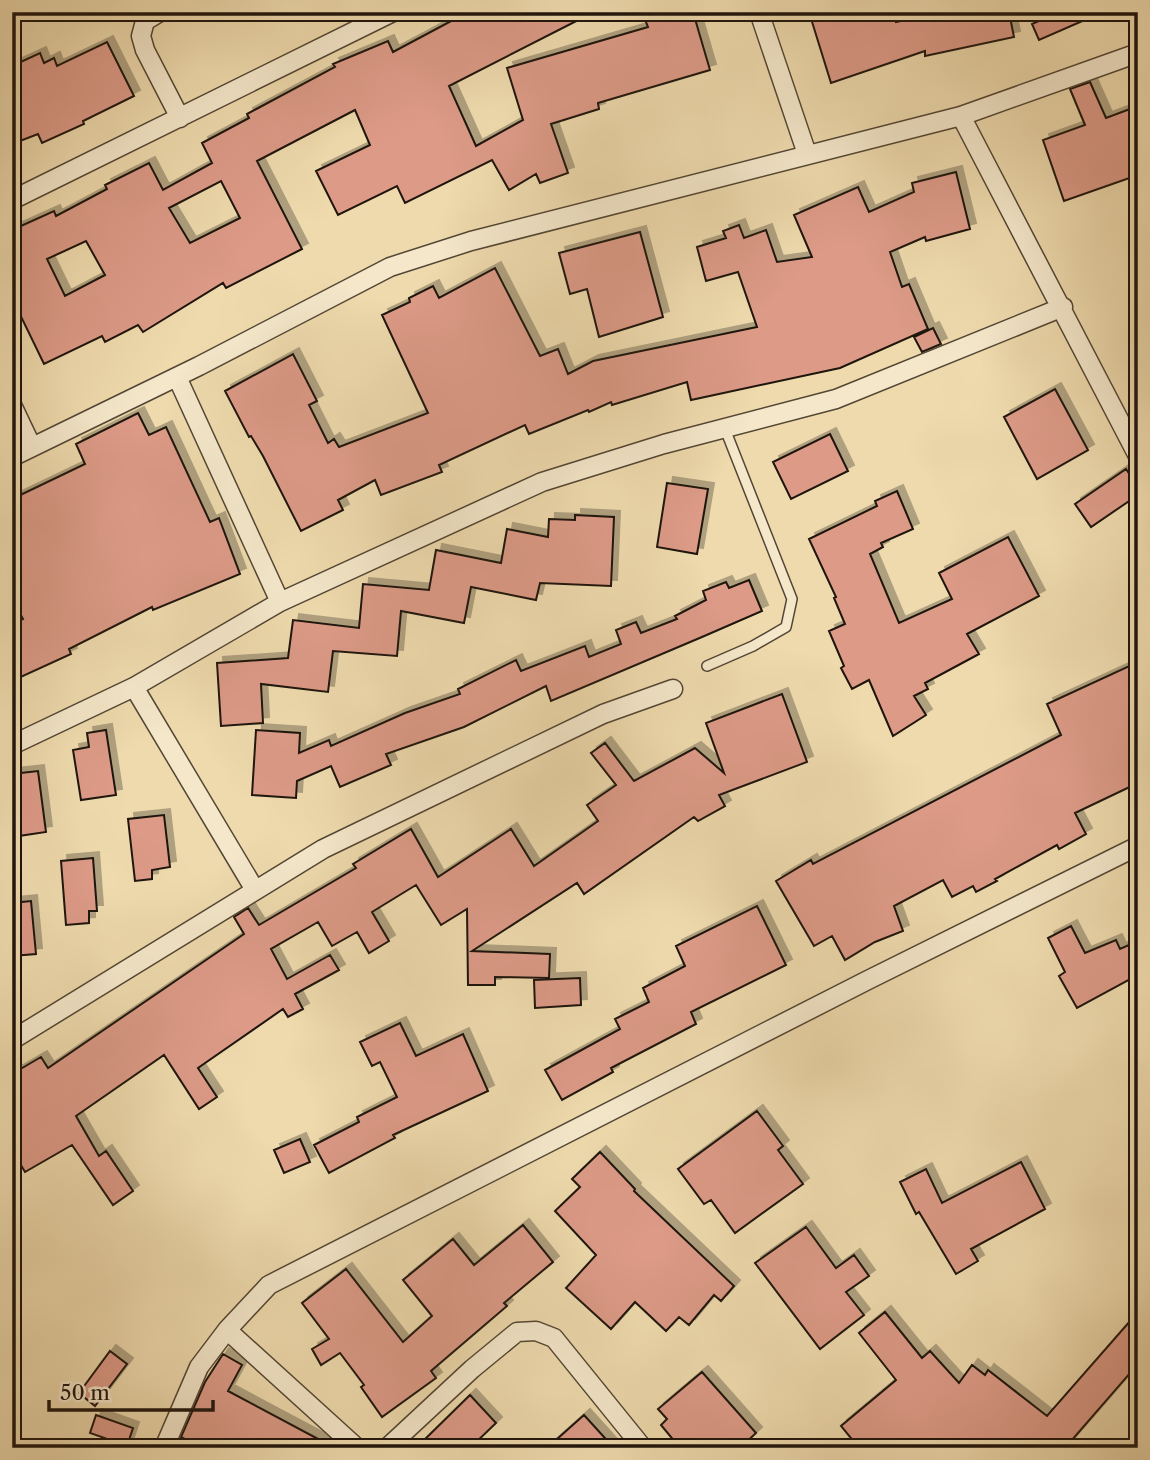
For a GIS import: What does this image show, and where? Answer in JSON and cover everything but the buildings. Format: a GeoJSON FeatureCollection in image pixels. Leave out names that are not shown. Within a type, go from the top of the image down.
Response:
{"type":"FeatureCollection","features":[{"type":"Feature","properties":{"kind":"street"},"geometry":{"type":"LineString","coordinates":[[160,12],[145,21],[141,36],[145,50],[180,118]]}},
{"type":"Feature","properties":{"kind":"street"},"geometry":{"type":"LineString","coordinates":[[12,200],[393,12]]}},
{"type":"Feature","properties":{"kind":"street"},"geometry":{"type":"LineString","coordinates":[[759,12],[807,154]]}},
{"type":"Feature","properties":{"kind":"street"},"geometry":{"type":"LineString","coordinates":[[12,457],[177,377],[390,267],[471,240],[961,116],[1138,53]]}},
{"type":"Feature","properties":{"kind":"street"},"geometry":{"type":"LineString","coordinates":[[961,116],[1063,307],[1138,456]]}},
{"type":"Feature","properties":{"kind":"street"},"geometry":{"type":"LineString","coordinates":[[12,745],[134,687],[280,602],[542,482],[664,444],[836,399],[1063,307]]}},
{"type":"Feature","properties":{"kind":"street"},"geometry":{"type":"LineString","coordinates":[[177,377],[280,602]]}},
{"type":"Feature","properties":{"kind":"street"},"geometry":{"type":"LineString","coordinates":[[12,405],[32,447]]}},
{"type":"Feature","properties":{"kind":"street"},"geometry":{"type":"LineString","coordinates":[[134,687],[255,890]]}},
{"type":"Feature","properties":{"kind":"street"},"geometry":{"type":"LineString","coordinates":[[12,1040],[323,849],[603,714],[673,689]]}},
{"type":"Feature","properties":{"kind":"street"},"geometry":{"type":"LineString","coordinates":[[164,1448],[199,1367],[227,1330],[270,1285],[868,980],[1138,846]]}},
{"type":"Feature","properties":{"kind":"street"},"geometry":{"type":"LineString","coordinates":[[227,1330],[357,1448]]}},
{"type":"Feature","properties":{"kind":"street"},"geometry":{"type":"LineString","coordinates":[[387,1448],[472,1369],[517,1332],[536,1331],[554,1338],[643,1448]]}},
{"type":"Feature","properties":{"kind":"lane"},"geometry":{"type":"LineString","coordinates":[[707,666],[753,646],[786,627],[792,599],[725,429]]}}]}
